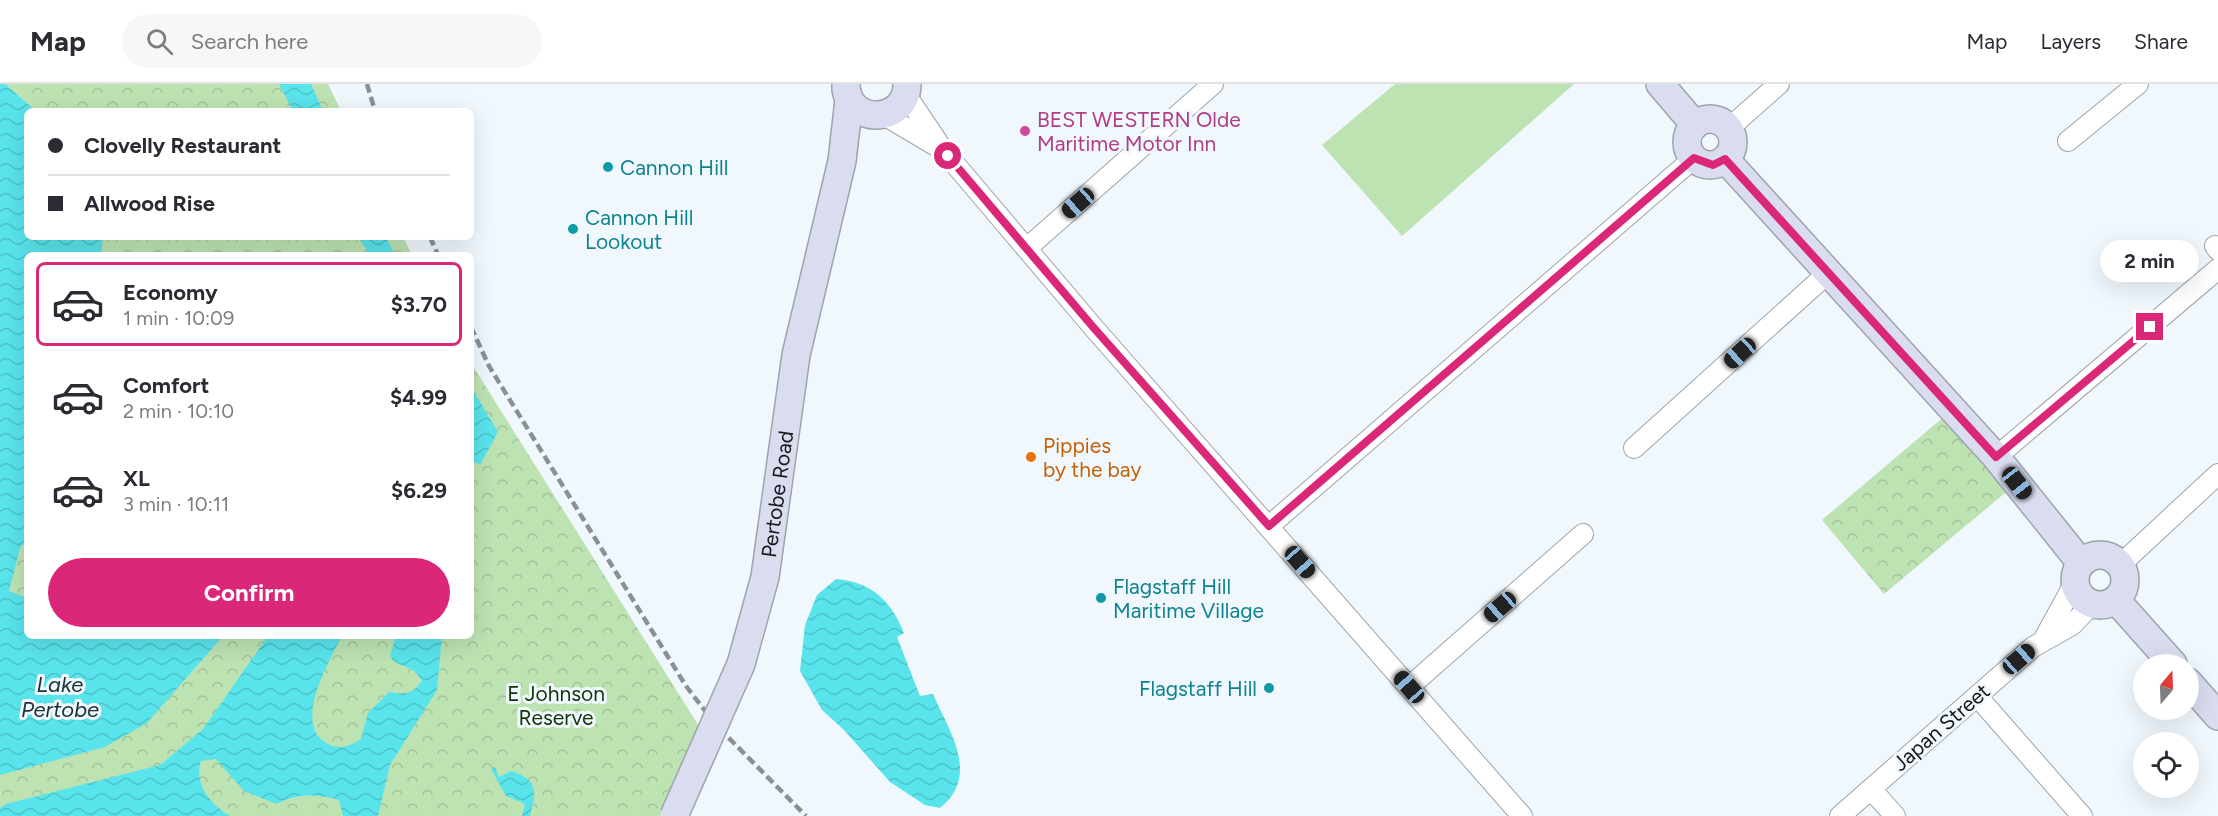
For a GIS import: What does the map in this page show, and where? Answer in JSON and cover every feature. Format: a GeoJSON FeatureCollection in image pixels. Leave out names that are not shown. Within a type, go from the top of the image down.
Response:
{"type":"FeatureCollection","features":[{"type":"Feature","properties":{"kind":"street"},"geometry":{"type":"LineString","coordinates":[[1027,248],[1213,84]]}},
{"type":"Feature","properties":{"kind":"street"},"geometry":{"type":"LineString","coordinates":[[1660,84],[1695,125]]}},
{"type":"Feature","properties":{"kind":"street"},"geometry":{"type":"LineString","coordinates":[[1728,129],[1779,84]]}},
{"type":"Feature","properties":{"kind":"street"},"geometry":{"type":"LineString","coordinates":[[2068,141],[2138,84]]}},
{"type":"Feature","properties":{"kind":"street"},"geometry":{"type":"LineString","coordinates":[[846,86],[854,106],[869,116],[881,116],[943,150]]}},
{"type":"Feature","properties":{"kind":"street","name":"Pertobe Road"},"geometry":{"type":"LineString","coordinates":[[674,816],[741,664],[765,577],[800,336],[842,161],[849,100],[846,86]]}},
{"type":"Feature","properties":{"kind":"street"},"geometry":{"type":"LineString","coordinates":[[906,90],[943,150],[1522,816]]}},
{"type":"Feature","properties":{"kind":"street","name":"Pertobe Road"},"geometry":{"type":"LineString","coordinates":[[842,161],[881,116],[893,111],[906,90]]}},
{"type":"Feature","properties":{"kind":"street"},"geometry":{"type":"LineString","coordinates":[[1716,120],[1728,129],[1732,148],[1725,159],[1713,165],[1694,158],[1687,145],[1695,125],[1701,121],[1716,120]]}},
{"type":"Feature","properties":{"kind":"street"},"geometry":{"type":"LineString","coordinates":[[1269,526],[1694,158]]}},
{"type":"Feature","properties":{"kind":"street"},"geometry":{"type":"LineString","coordinates":[[1725,159],[1996,457],[2077,574],[2080,596],[2104,602],[2162,654]]}},
{"type":"Feature","properties":{"kind":"street"},"geometry":{"type":"LineString","coordinates":[[1996,457],[2218,269]]}},
{"type":"Feature","properties":{"kind":"street"},"geometry":{"type":"LineString","coordinates":[[1634,448],[1828,273]]}},
{"type":"Feature","properties":{"kind":"street"},"geometry":{"type":"LineString","coordinates":[[2120,565],[2218,475]]}},
{"type":"Feature","properties":{"kind":"street"},"geometry":{"type":"LineString","coordinates":[[1409,687],[1583,534]]}},
{"type":"Feature","properties":{"kind":"street"},"geometry":{"type":"LineString","coordinates":[[2077,574],[2099,555],[2108,556],[2120,565],[2125,580],[2124,588],[2104,602]]}},
{"type":"Feature","properties":{"kind":"street","name":"Japan Street"},"geometry":{"type":"LineString","coordinates":[[1840,816],[2043,639],[2054,625],[2077,574]]}},
{"type":"Feature","properties":{"kind":"street","name":"Japan Street"},"geometry":{"type":"LineString","coordinates":[[2043,639],[2072,625],[2104,602]]}},
{"type":"Feature","properties":{"kind":"street"},"geometry":{"type":"LineString","coordinates":[[2199,694],[2218,716]]}},
{"type":"Feature","properties":{"kind":"street"},"geometry":{"type":"LineString","coordinates":[[1977,696],[2082,816]]}},
{"type":"Feature","properties":{"kind":"street"},"geometry":{"type":"LineString","coordinates":[[1870,789],[1894,816]]}},
{"type":"Feature","properties":{"kind":"green space","name":"E Johnson Reserve"},"geometry":{"type":"Polygon","coordinates":[[[0,84],[328,84],[340,108],[24,108],[24,240],[404,240],[410,252],[24,252],[24,639],[474,639],[474,368],[702,731],[664,816],[0,816],[0,84]]]}},
{"type":"Feature","properties":{"kind":"green space"},"geometry":{"type":"Polygon","coordinates":[[[1395,84],[1574,84],[1402,236],[1322,145],[1395,84]]]}},
{"type":"Feature","properties":{"kind":"green space"},"geometry":{"type":"Polygon","coordinates":[[[1953,409],[2017,483],[1884,594],[1822,520],[1953,409]]]}},
{"type":"Feature","properties":{"kind":"water","name":"Lake Pertobe"},"geometry":{"type":"Polygon","coordinates":[[[0,84],[5,84],[33,108],[24,108],[24,240],[103,240],[101,252],[24,252],[24,542],[20,548],[9,591],[24,597],[24,639],[220,639],[147,723],[105,747],[0,775],[0,84]]]}},
{"type":"Feature","properties":{"kind":"water"},"geometry":{"type":"Polygon","coordinates":[[[279,84],[311,84],[322,108],[291,108],[279,84]]]}},
{"type":"Feature","properties":{"kind":"water"},"geometry":{"type":"Polygon","coordinates":[[[361,240],[388,240],[394,252],[367,252],[361,240]]]}},
{"type":"Feature","properties":{"kind":"water"},"geometry":{"type":"Polygon","coordinates":[[[474,392],[498,432],[480,465],[474,462],[474,392]]]}},
{"type":"Feature","properties":{"kind":"water"},"geometry":{"type":"Polygon","coordinates":[[[836,579],[860,584],[869,589],[886,602],[893,611],[904,633],[897,637],[920,696],[933,694],[947,723],[958,752],[960,767],[958,781],[952,795],[940,808],[925,805],[890,782],[844,730],[822,710],[800,671],[805,625],[817,595],[836,579]]]}},
{"type":"Feature","properties":{"kind":"water","name":"Lake Pertobe"},"geometry":{"type":"Polygon","coordinates":[[[266,639],[341,639],[317,691],[312,721],[316,734],[326,743],[340,747],[348,746],[361,739],[368,713],[389,692],[408,692],[415,689],[422,681],[414,671],[397,663],[390,656],[395,639],[442,639],[437,690],[390,765],[378,816],[343,816],[339,800],[323,797],[300,796],[277,804],[244,791],[216,759],[201,761],[199,778],[210,800],[230,816],[0,816],[0,808],[6,804],[160,765],[203,729],[266,639]]]}},
{"type":"Feature","properties":{"kind":"water"},"geometry":{"type":"Polygon","coordinates":[[[495,767],[499,777],[511,771],[527,778],[531,783],[534,800],[530,816],[522,816],[525,804],[506,796],[491,769],[495,767]]]}},
{"type":"Feature","properties":{"kind":"railway"},"geometry":{"type":"LineString","coordinates":[[367,84],[374,108]]}},
{"type":"Feature","properties":{"kind":"railway"},"geometry":{"type":"LineString","coordinates":[[431,240],[437,252]]}},
{"type":"Feature","properties":{"kind":"railway"},"geometry":{"type":"LineString","coordinates":[[474,334],[489,366],[686,686],[716,725],[806,816]]}},
{"type":"Feature","properties":{"kind":"place","name":"BEST WESTERN Olde Maritime Motor Inn"},"geometry":{"type":"Point","coordinates":[1025,131]}},
{"type":"Feature","properties":{"kind":"place","name":"Cannon Hill"},"geometry":{"type":"Point","coordinates":[608,167]}},
{"type":"Feature","properties":{"kind":"place","name":"Cannon Hill Lookout"},"geometry":{"type":"Point","coordinates":[573,229]}},
{"type":"Feature","properties":{"kind":"place","name":"Pippies by the bay"},"geometry":{"type":"Point","coordinates":[1031,457]}},
{"type":"Feature","properties":{"kind":"place","name":"Flagstaff Hill Maritime Village"},"geometry":{"type":"Point","coordinates":[1101,598]}},
{"type":"Feature","properties":{"kind":"place","name":"Flagstaff Hill"},"geometry":{"type":"Point","coordinates":[1269,688]}},
{"type":"Feature","properties":{"kind":"route"},"geometry":{"type":"LineString","coordinates":[[948,156],[1093,327],[1269,526],[1694,158],[1706,165],[1713,165],[1725,159],[1996,457],[2150,327]]}}]}
